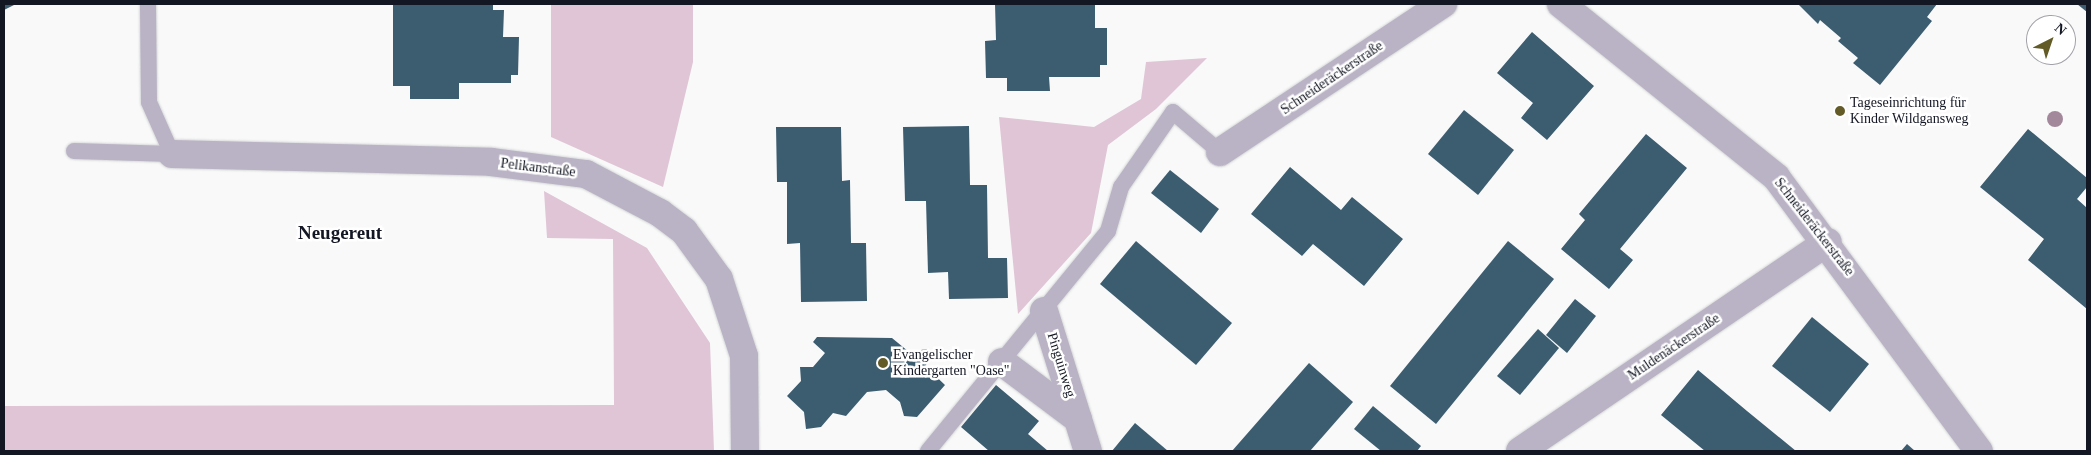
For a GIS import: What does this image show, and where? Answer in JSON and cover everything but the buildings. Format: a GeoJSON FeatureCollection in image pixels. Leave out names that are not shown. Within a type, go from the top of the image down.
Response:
{"type":"FeatureCollection","features":[{"type":"Feature","properties":{"kind":"street","name":"Schneideräckerstraße"},"geometry":{"type":"LineString","coordinates":[[1220,152],[1444,4]]}},
{"type":"Feature","properties":{"kind":"street","name":"Schneideräckerstraße"},"geometry":{"type":"LineString","coordinates":[[1561,4],[1776,177],[1828,242],[1979,451]]}},
{"type":"Feature","properties":{"kind":"street","name":"Pelikanstraße"},"geometry":{"type":"LineString","coordinates":[[172,154],[491,162],[594,178],[660,212],[684,231],[719,279],[744,356],[745,451]]}},
{"type":"Feature","properties":{"kind":"street","name":"Muldenäckerstraße"},"geometry":{"type":"LineString","coordinates":[[1520,451],[1828,242]]}},
{"type":"Feature","properties":{"kind":"street","name":"Pinguinweg"},"geometry":{"type":"LineString","coordinates":[[1044,311],[1088,451]]}},
{"type":"Feature","properties":{"kind":"street","name":"Pinguinweg"},"geometry":{"type":"LineString","coordinates":[[1002,362],[1078,419]]}},
{"type":"Feature","properties":{"kind":"lane"},"geometry":{"type":"LineString","coordinates":[[74,151],[172,154],[149,102],[148,4]]}},
{"type":"Feature","properties":{"kind":"lane"},"geometry":{"type":"LineString","coordinates":[[928,451],[1108,231],[1121,187],[1173,112],[1220,152]]}},
{"type":"Feature","properties":{"kind":"shaded area"},"geometry":{"type":"Polygon","coordinates":[[[551,4],[693,4],[693,62],[663,187],[551,137],[551,4]]]}},
{"type":"Feature","properties":{"kind":"shaded area"},"geometry":{"type":"Polygon","coordinates":[[[1207,58],[1156,109],[1108,145],[1091,233],[1018,314],[999,117],[1094,127],[1141,99],[1146,62],[1207,58]]]}},
{"type":"Feature","properties":{"kind":"shaded area"},"geometry":{"type":"Polygon","coordinates":[[[544,191],[647,248],[710,343],[714,451],[4,451],[4,406],[614,405],[613,239],[547,238],[544,191]]]}},
{"type":"Feature","properties":{"kind":"place","name":"Tageseinrichtung für Kinder Wildgansweg"},"geometry":{"type":"Point","coordinates":[1840,111]}},
{"type":"Feature","properties":{"kind":"place","name":"Evangelischer Kindergarten \"Oase\""},"geometry":{"type":"Point","coordinates":[883,363]}},
{"type":"Feature","properties":{"kind":"district","name":"Neugereut"},"geometry":{"type":"Point","coordinates":[340,233]}}]}
